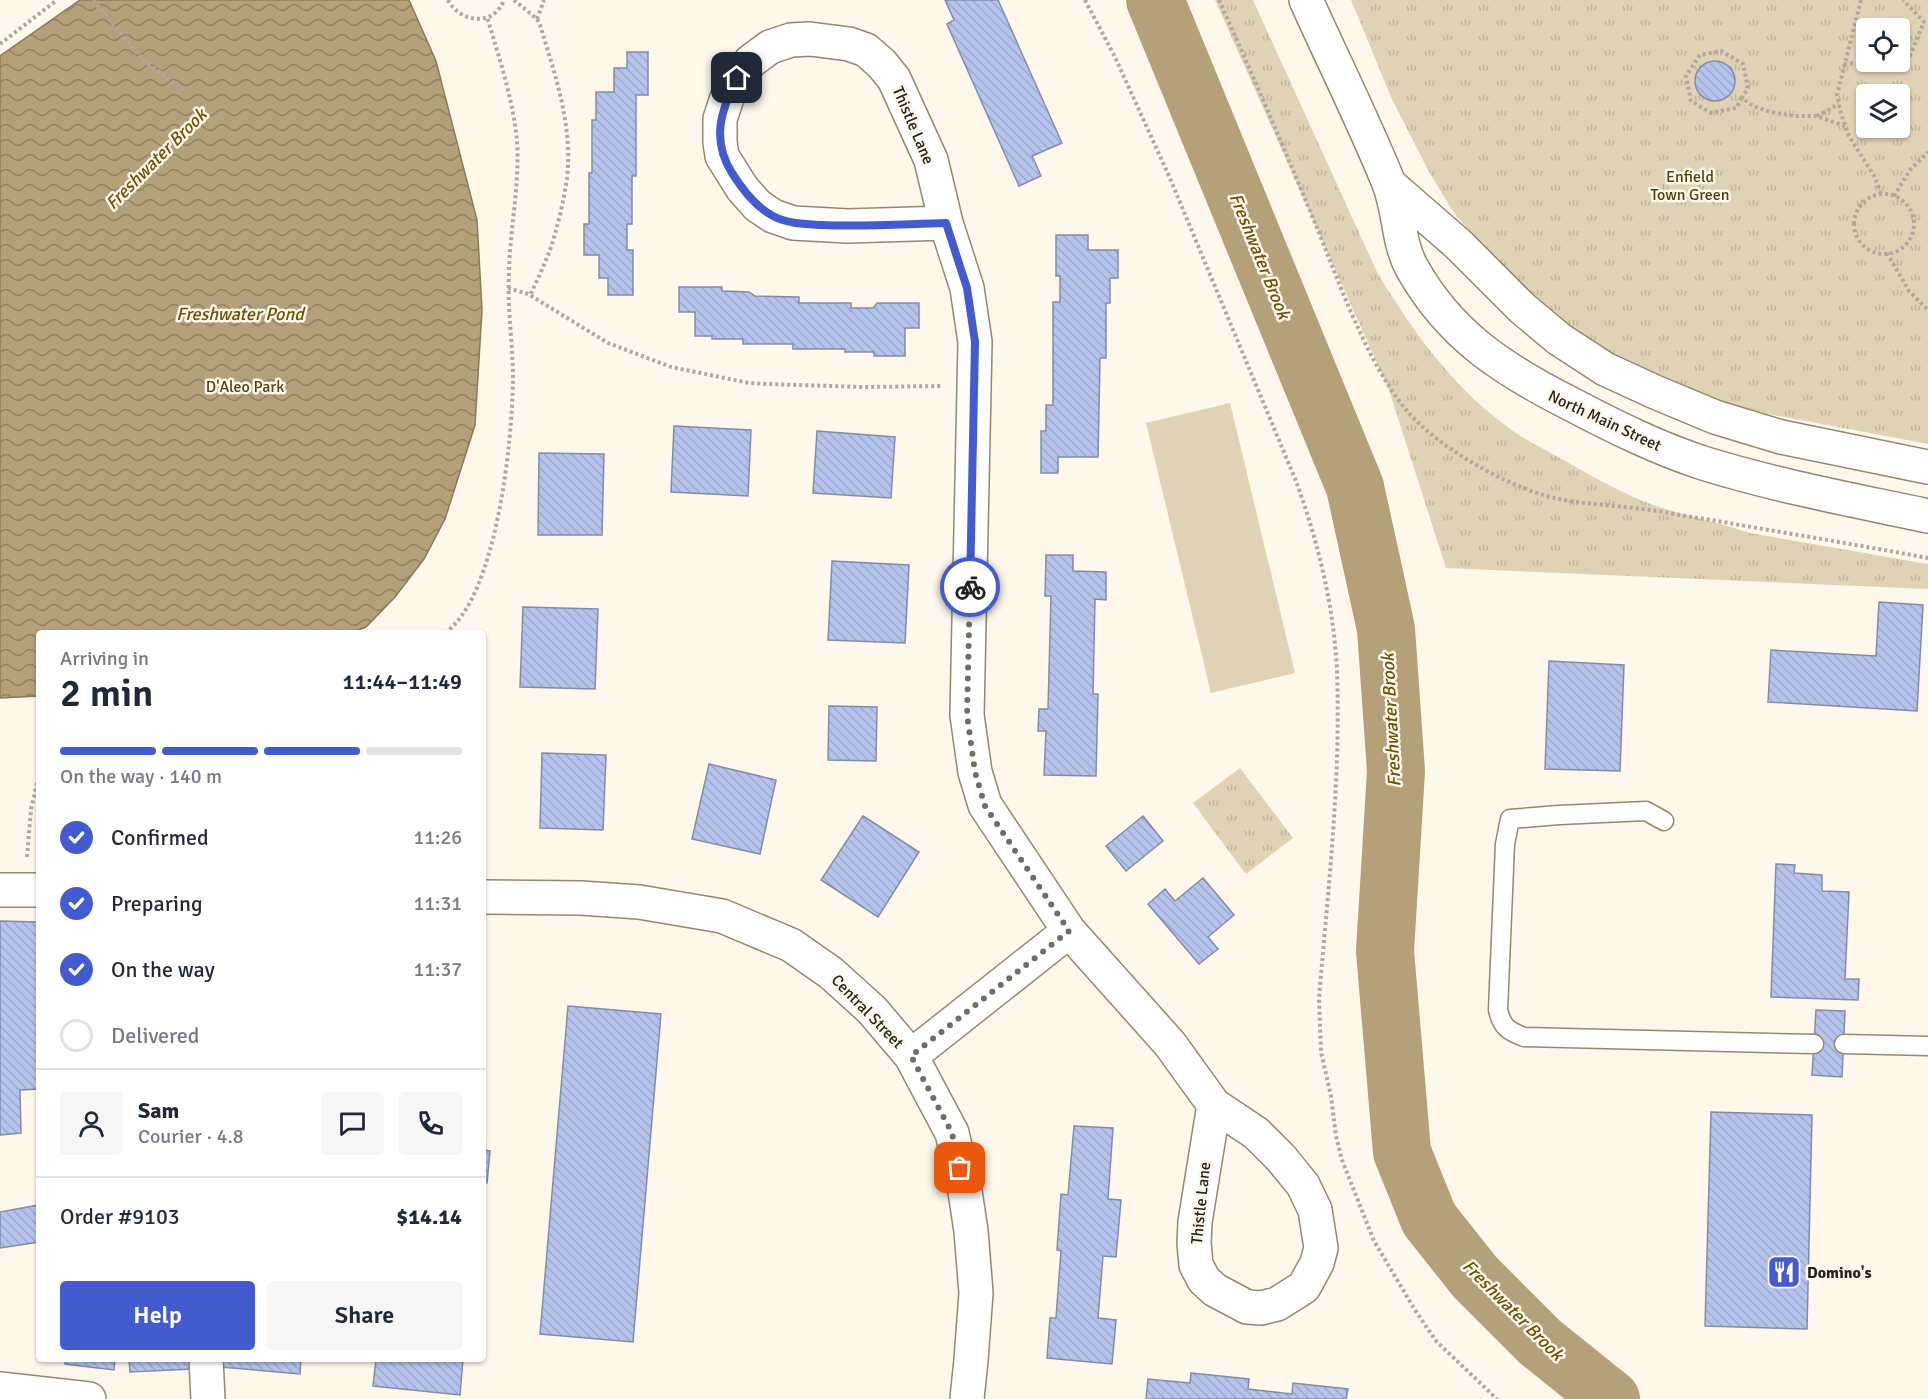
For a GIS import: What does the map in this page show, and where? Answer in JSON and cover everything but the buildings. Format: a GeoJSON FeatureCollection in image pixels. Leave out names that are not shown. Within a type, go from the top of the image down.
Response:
{"type":"FeatureCollection","features":[{"type":"Feature","properties":{"kind":"street","name":"North Main Street"},"geometry":{"type":"LineString","coordinates":[[1306,0],[1389,184],[1404,251],[1412,268],[1433,300],[1458,329],[1488,356],[1526,382],[1612,426],[1701,462],[1796,488],[1928,516]]}},
{"type":"Feature","properties":{"kind":"street","name":"Thistle Lane"},"geometry":{"type":"LineString","coordinates":[[946,223],[848,226],[793,223],[773,216],[758,206],[742,188],[723,156],[720,142],[720,119],[737,78],[752,61],[770,47],[791,40],[810,39],[849,44],[866,50],[882,63],[894,79],[931,160],[946,223],[967,288],[975,342],[967,715],[975,772],[985,806],[1069,931],[1170,1044],[1214,1105],[1256,1133],[1303,1185],[1315,1210],[1321,1248],[1317,1263],[1304,1287],[1277,1304],[1261,1308],[1246,1307],[1215,1290],[1204,1280],[1196,1265],[1195,1222],[1214,1105]]}},
{"type":"Feature","properties":{"kind":"street","name":"North Main Street"},"geometry":{"type":"LineString","coordinates":[[1389,184],[1458,244],[1522,308],[1559,339],[1605,369],[1714,417],[1781,437],[1928,467]]}},
{"type":"Feature","properties":{"kind":"street"},"geometry":{"type":"LineString","coordinates":[[0,890],[33,877]]}},
{"type":"Feature","properties":{"kind":"street","name":"Central Street"},"geometry":{"type":"LineString","coordinates":[[486,897],[581,898],[639,902],[722,916],[790,945],[831,973],[872,1010],[911,1056],[952,1133],[964,1185],[971,1231],[976,1293],[967,1399]]}},
{"type":"Feature","properties":{"kind":"street"},"geometry":{"type":"LineString","coordinates":[[911,1056],[1069,931]]}},
{"type":"Feature","properties":{"kind":"street"},"geometry":{"type":"LineString","coordinates":[[206,1362],[208,1399]]}},
{"type":"Feature","properties":{"kind":"street"},"geometry":{"type":"LineString","coordinates":[[0,1389],[89,1399]]}},
{"type":"Feature","properties":{"kind":"lane"},"geometry":{"type":"LineString","coordinates":[[1664,821],[1646,811],[1510,819],[1505,844],[1498,1010],[1501,1022],[1510,1032],[1524,1037],[1814,1044]]}},
{"type":"Feature","properties":{"kind":"lane"},"geometry":{"type":"LineString","coordinates":[[1844,1044],[1928,1046]]}},
{"type":"Feature","properties":{"kind":"path"},"geometry":{"type":"LineString","coordinates":[[0,44],[57,0]]}},
{"type":"Feature","properties":{"kind":"path"},"geometry":{"type":"LineString","coordinates":[[93,0],[143,60],[186,92]]}},
{"type":"Feature","properties":{"kind":"path"},"geometry":{"type":"LineString","coordinates":[[448,0],[459,14],[478,19],[496,12],[504,0]]}},
{"type":"Feature","properties":{"kind":"path"},"geometry":{"type":"LineString","coordinates":[[514,0],[537,19],[565,118],[567,154],[567,177],[553,241],[530,296]]}},
{"type":"Feature","properties":{"kind":"path"},"geometry":{"type":"LineString","coordinates":[[537,19],[544,0]]}},
{"type":"Feature","properties":{"kind":"path"},"geometry":{"type":"LineString","coordinates":[[1085,0],[1115,57],[1182,209],[1296,481],[1319,553],[1334,638],[1337,671],[1335,796],[1319,998],[1319,1027],[1324,1071],[1331,1096],[1335,1136],[1342,1160],[1374,1241],[1415,1310],[1436,1341],[1497,1399]]}},
{"type":"Feature","properties":{"kind":"path"},"geometry":{"type":"LineString","coordinates":[[1861,0],[1837,95],[1849,136],[1874,176],[1881,194]]}},
{"type":"Feature","properties":{"kind":"path"},"geometry":{"type":"LineString","coordinates":[[1903,0],[1924,22],[1910,58]]}},
{"type":"Feature","properties":{"kind":"path"},"geometry":{"type":"LineString","coordinates":[[449,630],[464,613],[486,565],[499,508],[512,401],[513,378],[508,288],[518,170],[517,141],[506,83],[487,17]]}},
{"type":"Feature","properties":{"kind":"path"},"geometry":{"type":"LineString","coordinates":[[1721,51],[1743,63],[1748,88],[1742,98],[1736,108],[1711,113],[1691,101],[1686,76],[1700,55],[1721,51]]}},
{"type":"Feature","properties":{"kind":"path"},"geometry":{"type":"LineString","coordinates":[[1844,63],[1856,62]]}},
{"type":"Feature","properties":{"kind":"path"},"geometry":{"type":"LineString","coordinates":[[1742,98],[1753,106],[1770,112],[1795,116],[1816,116],[1845,126]]}},
{"type":"Feature","properties":{"kind":"path"},"geometry":{"type":"LineString","coordinates":[[1816,116],[1839,104]]}},
{"type":"Feature","properties":{"kind":"path"},"geometry":{"type":"LineString","coordinates":[[1894,196],[1910,170],[1928,152]]}},
{"type":"Feature","properties":{"kind":"path"},"geometry":{"type":"LineString","coordinates":[[1881,194],[1900,198],[1907,205],[1914,223],[1913,233],[1908,242],[1901,249],[1887,253],[1872,251],[1864,246],[1855,229],[1858,210],[1872,196],[1881,194]]}},
{"type":"Feature","properties":{"kind":"path"},"geometry":{"type":"LineString","coordinates":[[1887,253],[1910,291],[1928,310]]}},
{"type":"Feature","properties":{"kind":"path"},"geometry":{"type":"LineString","coordinates":[[508,288],[530,296],[608,343],[670,367],[749,383],[863,387],[945,386]]}},
{"type":"Feature","properties":{"kind":"path"},"geometry":{"type":"LineString","coordinates":[[33,877],[31,809],[36,788]]}},
{"type":"Feature","properties":{"kind":"green space"},"geometry":{"type":"Polygon","coordinates":[[[1215,0],[1253,0],[1377,272],[1418,335],[1450,374],[1485,409],[1527,440],[1642,501],[1750,533],[1928,564],[1928,589],[1446,568],[1389,390],[1215,0]]]}},
{"type":"Feature","properties":{"kind":"green space","name":"Enfield Town Green"},"geometry":{"type":"Polygon","coordinates":[[[1351,0],[1928,0],[1928,444],[1731,407],[1660,379],[1574,332],[1536,299],[1478,241],[1454,213],[1428,170],[1391,97],[1351,0]]]}},
{"type":"Feature","properties":{"kind":"green space"},"geometry":{"type":"Polygon","coordinates":[[[1230,403],[1295,673],[1211,693],[1146,423],[1230,403]]]}},
{"type":"Feature","properties":{"kind":"green space"},"geometry":{"type":"Polygon","coordinates":[[[1240,768],[1293,838],[1246,874],[1193,803],[1240,768]]]}},
{"type":"Feature","properties":{"kind":"water","name":"Freshwater Pond"},"geometry":{"type":"Polygon","coordinates":[[[80,0],[409,0],[436,61],[477,220],[482,310],[475,425],[445,519],[424,559],[395,597],[366,627],[358,630],[36,630],[36,696],[0,698],[0,56],[80,0]]]}},
{"type":"Feature","properties":{"kind":"waterway","name":"Freshwater Brook"},"geometry":{"type":"LineString","coordinates":[[1155,0],[1355,487],[1386,629],[1396,771],[1385,951],[1402,1152],[1429,1219],[1475,1277],[1540,1342],[1611,1399]]}},
{"type":"Feature","properties":{"kind":"way so far"},"geometry":{"type":"LineString","coordinates":[[960,1168],[952,1133],[911,1056],[1069,931],[985,806],[975,772],[967,715],[970,587]]}},
{"type":"Feature","properties":{"kind":"place","name":"Domino's"},"geometry":{"type":"Point","coordinates":[1784,1272]}},
{"type":"Feature","properties":{"kind":"route"},"geometry":{"type":"LineString","coordinates":[[737,78],[720,119],[720,142],[723,156],[730,170],[758,206],[773,216],[793,223],[848,226],[946,223],[967,288],[975,342],[970,587]]}},
{"type":"Feature","properties":{"kind":"park label","name":"D'Aleo Park"},"geometry":{"type":"Point","coordinates":[245,386]}}]}
